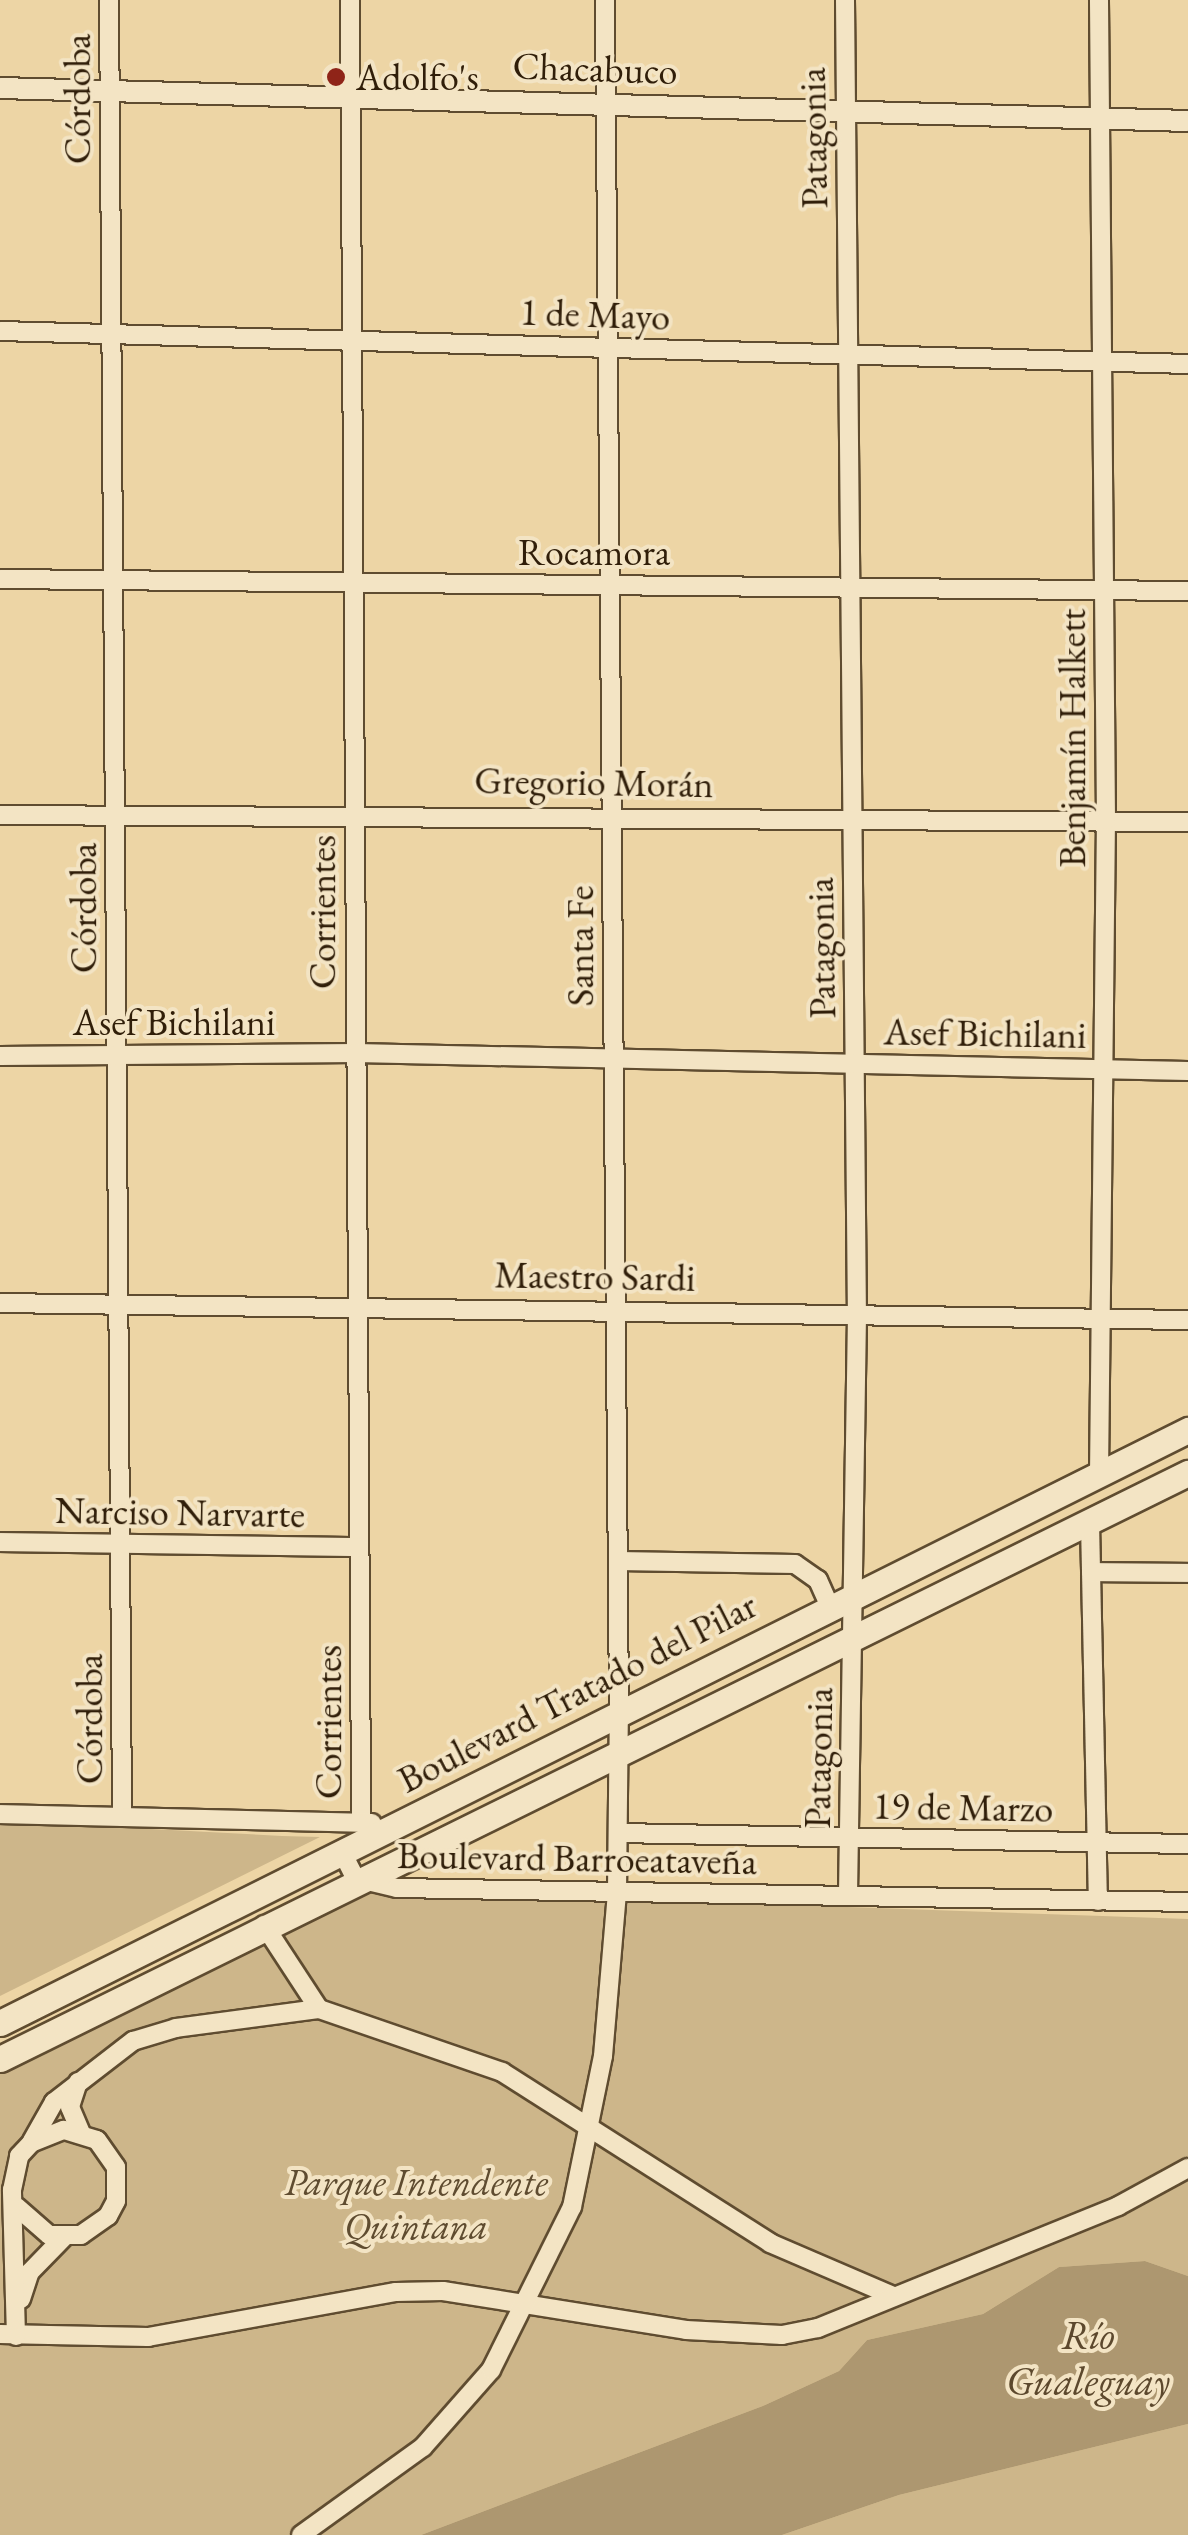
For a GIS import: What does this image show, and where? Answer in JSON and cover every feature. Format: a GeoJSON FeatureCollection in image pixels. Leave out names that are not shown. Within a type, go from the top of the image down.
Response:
{"type":"FeatureCollection","features":[{"type":"Feature","properties":{"kind":"main road","name":"Boulevard Tratado del Pilar"},"geometry":{"type":"LineString","coordinates":[[0,2023],[1188,1430]]}},
{"type":"Feature","properties":{"kind":"main road","name":"Boulevard Tratado del Pilar"},"geometry":{"type":"LineString","coordinates":[[0,2058],[618,1748],[1188,1473]]}},
{"type":"Feature","properties":{"kind":"main road"},"geometry":{"type":"LineString","coordinates":[[501,1772],[517,1799]]}},
{"type":"Feature","properties":{"kind":"main road"},"geometry":{"type":"LineString","coordinates":[[248,1899],[264,1925]]}},
{"type":"Feature","properties":{"kind":"street","name":"Córdoba"},"geometry":{"type":"LineString","coordinates":[[108,0],[122,1816]]}},
{"type":"Feature","properties":{"kind":"street","name":"Corrientes"},"geometry":{"type":"LineString","coordinates":[[350,0],[361,1823]]}},
{"type":"Feature","properties":{"kind":"street","name":"Santa Fe"},"geometry":{"type":"LineString","coordinates":[[300,2535],[423,2446],[491,2370],[530,2300],[572,2207],[591,2124],[617,1892],[619,1712],[605,0]]}},
{"type":"Feature","properties":{"kind":"street","name":"Patagonia"},"geometry":{"type":"LineString","coordinates":[[845,0],[857,1314],[842,1601],[852,1637],[848,1896]]}},
{"type":"Feature","properties":{"kind":"street","name":"Benjamín Halkett"},"geometry":{"type":"LineString","coordinates":[[1099,1476],[1106,820],[1099,361],[1100,0]]}},
{"type":"Feature","properties":{"kind":"street","name":"Chacabuco"},"geometry":{"type":"LineString","coordinates":[[0,88],[351,94],[1188,121]]}},
{"type":"Feature","properties":{"kind":"street","name":"1 de Mayo"},"geometry":{"type":"LineString","coordinates":[[0,331],[1188,364]]}},
{"type":"Feature","properties":{"kind":"street","name":"Rocamora"},"geometry":{"type":"LineString","coordinates":[[0,580],[1188,590]]}},
{"type":"Feature","properties":{"kind":"street","name":"Gregorio Morán"},"geometry":{"type":"LineString","coordinates":[[0,815],[354,812],[1188,822]]}},
{"type":"Feature","properties":{"kind":"street","name":"Asef Bichilani"},"geometry":{"type":"LineString","coordinates":[[0,1056],[356,1054],[1188,1071]]}},
{"type":"Feature","properties":{"kind":"street","name":"Maestro Sardi"},"geometry":{"type":"LineString","coordinates":[[0,1302],[358,1304],[1188,1320]]}},
{"type":"Feature","properties":{"kind":"street"},"geometry":{"type":"LineString","coordinates":[[1090,1523],[1098,1901]]}},
{"type":"Feature","properties":{"kind":"street","name":"Narciso Narvarte"},"geometry":{"type":"LineString","coordinates":[[0,1542],[359,1548]]}},
{"type":"Feature","properties":{"kind":"street"},"geometry":{"type":"LineString","coordinates":[[618,1562],[795,1564],[842,1601]]}},
{"type":"Feature","properties":{"kind":"street"},"geometry":{"type":"LineString","coordinates":[[1091,1572],[1188,1573]]}},
{"type":"Feature","properties":{"kind":"street"},"geometry":{"type":"LineString","coordinates":[[0,1814],[398,1824]]}},
{"type":"Feature","properties":{"kind":"street","name":"19 de Marzo"},"geometry":{"type":"LineString","coordinates":[[618,1834],[1188,1844]]}},
{"type":"Feature","properties":{"kind":"street","name":"Boulevard Barroeataveña"},"geometry":{"type":"LineString","coordinates":[[342,1852],[354,1878],[397,1888],[1188,1902]]}},
{"type":"Feature","properties":{"kind":"street"},"geometry":{"type":"LineString","coordinates":[[264,1925],[320,2009]]}},
{"type":"Feature","properties":{"kind":"street"},"geometry":{"type":"LineString","coordinates":[[16,2314],[17,2207],[13,2172],[54,2102],[132,2041],[161,2032],[320,2009],[502,2072],[591,2124],[690,2197],[770,2243],[893,2296]]}},
{"type":"Feature","properties":{"kind":"street"},"geometry":{"type":"LineString","coordinates":[[78,2082],[70,2107],[82,2132],[109,2152],[119,2184],[108,2216],[96,2228],[64,2237],[30,2272],[8,2335],[148,2337],[396,2292],[530,2300],[686,2330],[782,2335],[818,2328],[1118,2206],[1188,2168]]}},
{"type":"Feature","properties":{"kind":"street"},"geometry":{"type":"LineString","coordinates":[[30,2143],[46,2134],[82,2132]]}},
{"type":"Feature","properties":{"kind":"street"},"geometry":{"type":"LineString","coordinates":[[17,2207],[36,2228],[64,2237]]}},
{"type":"Feature","properties":{"kind":"green space"},"geometry":{"type":"Polygon","coordinates":[[[0,1821],[282,1836],[320,1837],[0,1996],[0,1821]]]}},
{"type":"Feature","properties":{"kind":"green space","name":"Parque Intendente Quintana"},"geometry":{"type":"Polygon","coordinates":[[[358,1890],[1188,1919],[1188,2276],[1145,2261],[1059,2267],[983,2314],[867,2340],[839,2371],[765,2405],[421,2535],[0,2535],[0,2068],[358,1890]]]}},
{"type":"Feature","properties":{"kind":"green space"},"geometry":{"type":"Polygon","coordinates":[[[1188,2424],[1188,2535],[782,2535],[899,2495],[1188,2424]]]}},
{"type":"Feature","properties":{"kind":"water","name":"Río Gualeguay"},"geometry":{"type":"Polygon","coordinates":[[[1145,2261],[1188,2276],[1188,2424],[899,2495],[782,2535],[421,2535],[765,2405],[839,2371],[867,2340],[983,2314],[1059,2267],[1145,2261]]]}},
{"type":"Feature","properties":{"kind":"place","name":"Adolfo's"},"geometry":{"type":"Point","coordinates":[336,77]}}]}
